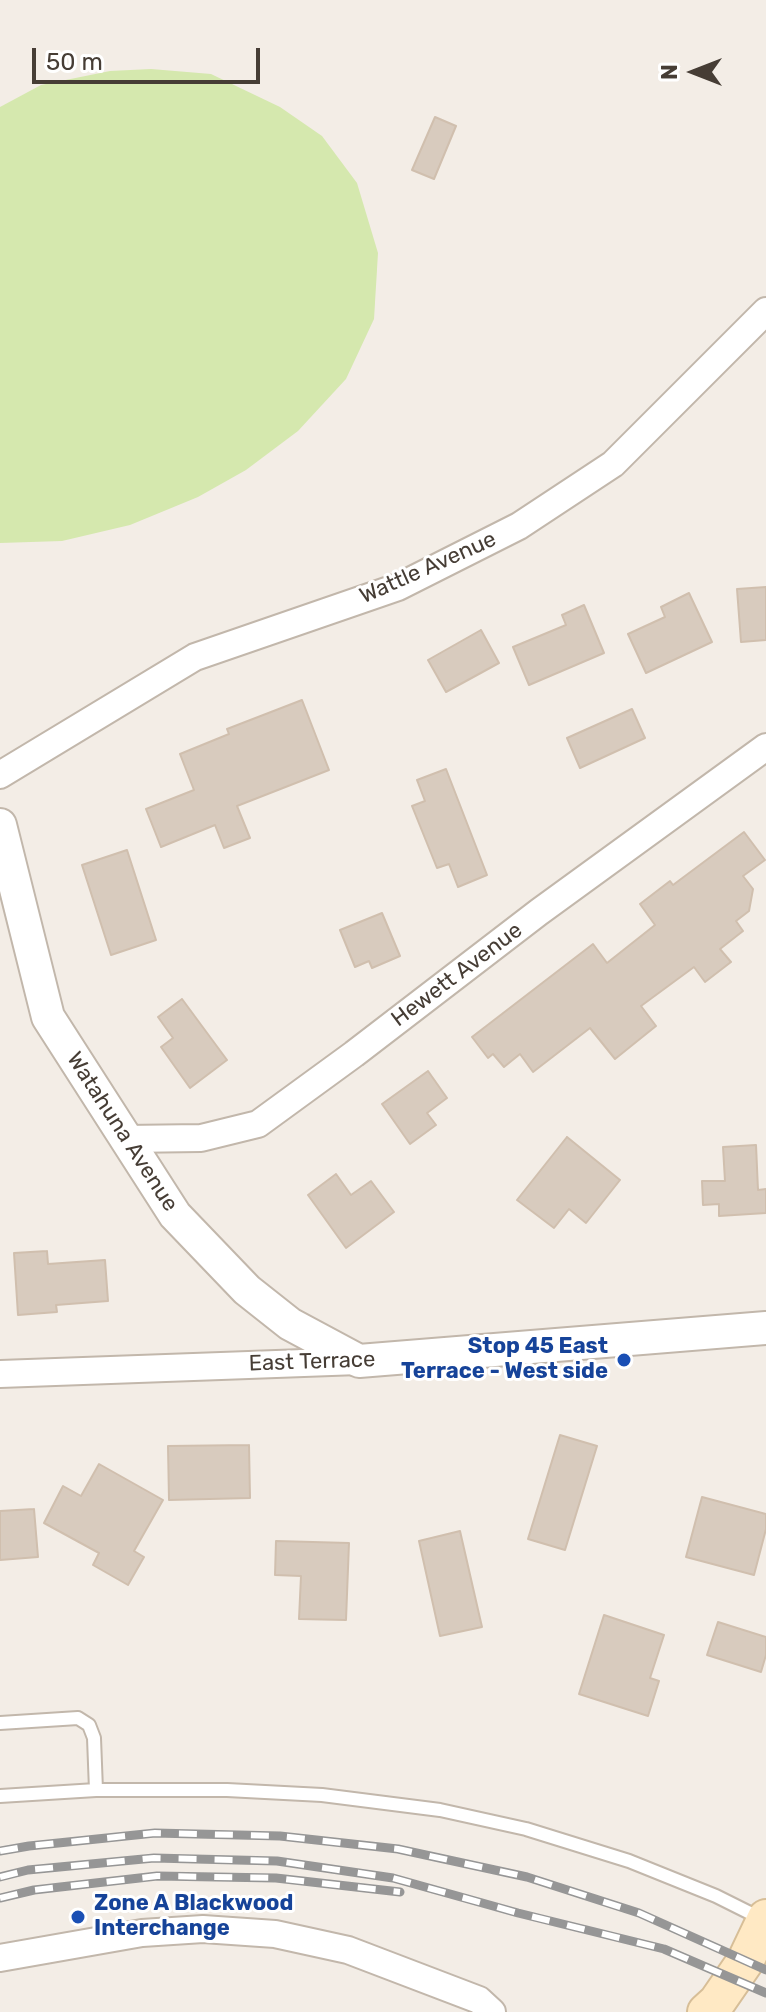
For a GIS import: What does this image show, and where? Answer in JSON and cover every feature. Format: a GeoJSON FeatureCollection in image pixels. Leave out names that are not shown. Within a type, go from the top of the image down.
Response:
{"type":"FeatureCollection","features":[{"type":"Feature","properties":{"kind":"main road"},"geometry":{"type":"LineString","coordinates":[[706,2012],[717,2002],[746,1960],[766,1919]]}},
{"type":"Feature","properties":{"kind":"street","name":"Wattle Avenue"},"geometry":{"type":"LineString","coordinates":[[0,775],[195,657],[398,587],[519,526],[613,464],[766,311]]}},
{"type":"Feature","properties":{"kind":"street","name":"Hewett Avenue"},"geometry":{"type":"LineString","coordinates":[[125,1139],[201,1138],[258,1124],[539,912],[766,747]]}},
{"type":"Feature","properties":{"kind":"street","name":"Watahuna Avenue"},"geometry":{"type":"LineString","coordinates":[[0,825],[48,1017],[175,1215],[247,1290],[290,1324],[359,1361]]}},
{"type":"Feature","properties":{"kind":"street","name":"East Terrace"},"geometry":{"type":"LineString","coordinates":[[0,1374],[359,1361],[766,1328]]}},
{"type":"Feature","properties":{"kind":"street"},"geometry":{"type":"LineString","coordinates":[[0,1958],[142,1933],[203,1929],[275,1934],[348,1950],[479,2000],[492,2012]]}},
{"type":"Feature","properties":{"kind":"lane"},"geometry":{"type":"LineString","coordinates":[[0,1723],[78,1718],[89,1725],[94,1738],[96,1790]]}},
{"type":"Feature","properties":{"kind":"lane"},"geometry":{"type":"LineString","coordinates":[[0,1796],[96,1790],[227,1790],[322,1795],[440,1810],[526,1829],[629,1861],[766,1919]]}},
{"type":"Feature","properties":{"kind":"green space"},"geometry":{"type":"Polygon","coordinates":[[[151,69],[211,74],[280,107],[322,136],[357,183],[378,253],[374,319],[346,379],[298,431],[246,470],[198,497],[130,525],[62,541],[0,543],[0,107],[41,85],[110,71],[151,69]]]}},
{"type":"Feature","properties":{"kind":"building"},"geometry":{"type":"Polygon","coordinates":[[[435,117],[456,126],[434,179],[412,170],[435,117]]]}},
{"type":"Feature","properties":{"kind":"building"},"geometry":{"type":"Polygon","coordinates":[[[766,587],[766,640],[741,642],[737,589],[766,587]]]}},
{"type":"Feature","properties":{"kind":"building"},"geometry":{"type":"Polygon","coordinates":[[[689,593],[712,642],[646,673],[628,634],[665,617],[661,607],[689,593]]]}},
{"type":"Feature","properties":{"kind":"building"},"geometry":{"type":"Polygon","coordinates":[[[584,605],[604,653],[529,685],[513,647],[566,625],[562,615],[584,605]]]}},
{"type":"Feature","properties":{"kind":"building"},"geometry":{"type":"Polygon","coordinates":[[[481,630],[499,663],[446,692],[428,660],[481,630]]]}},
{"type":"Feature","properties":{"kind":"building"},"geometry":{"type":"Polygon","coordinates":[[[302,700],[329,770],[237,806],[250,838],[224,848],[215,825],[161,847],[146,809],[194,790],[180,754],[229,734],[227,729],[302,700]]]}},
{"type":"Feature","properties":{"kind":"building"},"geometry":{"type":"Polygon","coordinates":[[[632,709],[645,738],[580,768],[567,738],[632,709]]]}},
{"type":"Feature","properties":{"kind":"building"},"geometry":{"type":"Polygon","coordinates":[[[446,769],[487,875],[458,887],[449,864],[437,868],[412,806],[425,801],[417,780],[446,769]]]}},
{"type":"Feature","properties":{"kind":"building"},"geometry":{"type":"Polygon","coordinates":[[[744,832],[765,860],[743,876],[753,889],[749,911],[736,921],[743,931],[720,949],[731,962],[705,982],[694,967],[641,1006],[656,1026],[615,1059],[590,1028],[533,1072],[520,1054],[504,1067],[493,1054],[488,1058],[472,1037],[593,944],[607,963],[655,925],[640,904],[670,881],[673,885],[744,832]]]}},
{"type":"Feature","properties":{"kind":"building"},"geometry":{"type":"Polygon","coordinates":[[[127,850],[156,940],[111,955],[82,865],[127,850]]]}},
{"type":"Feature","properties":{"kind":"building"},"geometry":{"type":"Polygon","coordinates":[[[382,913],[400,956],[372,968],[369,961],[355,967],[340,930],[382,913]]]}},
{"type":"Feature","properties":{"kind":"building"},"geometry":{"type":"Polygon","coordinates":[[[182,999],[227,1060],[190,1088],[161,1047],[173,1038],[158,1017],[182,999]]]}},
{"type":"Feature","properties":{"kind":"building"},"geometry":{"type":"Polygon","coordinates":[[[428,1071],[447,1098],[427,1113],[436,1125],[410,1144],[382,1104],[428,1071]]]}},
{"type":"Feature","properties":{"kind":"building"},"geometry":{"type":"Polygon","coordinates":[[[567,1137],[620,1180],[586,1223],[569,1209],[554,1228],[517,1200],[567,1137]]]}},
{"type":"Feature","properties":{"kind":"building"},"geometry":{"type":"Polygon","coordinates":[[[756,1145],[758,1190],[766,1189],[766,1213],[719,1216],[719,1204],[703,1205],[702,1181],[725,1181],[723,1147],[756,1145]]]}},
{"type":"Feature","properties":{"kind":"building"},"geometry":{"type":"Polygon","coordinates":[[[336,1174],[351,1195],[371,1181],[394,1212],[346,1248],[308,1195],[336,1174]]]}},
{"type":"Feature","properties":{"kind":"building"},"geometry":{"type":"Polygon","coordinates":[[[47,1251],[48,1264],[105,1260],[108,1301],[56,1305],[57,1312],[18,1315],[14,1253],[47,1251]]]}},
{"type":"Feature","properties":{"kind":"building"},"geometry":{"type":"Polygon","coordinates":[[[560,1435],[597,1446],[565,1550],[528,1539],[560,1435]]]}},
{"type":"Feature","properties":{"kind":"building"},"geometry":{"type":"Polygon","coordinates":[[[249,1445],[250,1498],[169,1500],[168,1446],[249,1445]]]}},
{"type":"Feature","properties":{"kind":"building"},"geometry":{"type":"Polygon","coordinates":[[[99,1464],[163,1500],[134,1551],[144,1557],[128,1585],[93,1565],[99,1553],[44,1523],[63,1486],[81,1496],[99,1464]]]}},
{"type":"Feature","properties":{"kind":"building"},"geometry":{"type":"Polygon","coordinates":[[[702,1497],[766,1514],[766,1529],[754,1575],[686,1557],[702,1497]]]}},
{"type":"Feature","properties":{"kind":"building"},"geometry":{"type":"Polygon","coordinates":[[[34,1509],[38,1557],[0,1560],[0,1511],[34,1509]]]}},
{"type":"Feature","properties":{"kind":"building"},"geometry":{"type":"Polygon","coordinates":[[[460,1531],[482,1627],[440,1636],[419,1541],[460,1531]]]}},
{"type":"Feature","properties":{"kind":"building"},"geometry":{"type":"Polygon","coordinates":[[[276,1541],[349,1543],[346,1620],[299,1619],[301,1576],[275,1575],[276,1541]]]}},
{"type":"Feature","properties":{"kind":"building"},"geometry":{"type":"Polygon","coordinates":[[[604,1615],[664,1635],[650,1678],[659,1681],[648,1716],[579,1694],[604,1615]]]}},
{"type":"Feature","properties":{"kind":"building"},"geometry":{"type":"Polygon","coordinates":[[[718,1622],[766,1637],[766,1655],[761,1672],[707,1655],[718,1622]]]}},
{"type":"Feature","properties":{"kind":"railway"},"geometry":{"type":"LineString","coordinates":[[0,1851],[155,1833],[280,1836],[398,1849],[527,1877],[639,1913],[766,1970]]}},
{"type":"Feature","properties":{"kind":"railway"},"geometry":{"type":"LineString","coordinates":[[0,1877],[28,1870],[154,1858],[277,1861],[393,1878],[664,1949],[766,1993]]}},
{"type":"Feature","properties":{"kind":"railway"},"geometry":{"type":"LineString","coordinates":[[0,1898],[34,1890],[157,1876],[276,1878],[400,1892]]}},
{"type":"Feature","properties":{"kind":"place","name":"Stop 45 East Terrace - West side"},"geometry":{"type":"Point","coordinates":[624,1360]}},
{"type":"Feature","properties":{"kind":"place","name":"Zone A Blackwood Interchange"},"geometry":{"type":"Point","coordinates":[78,1917]}}]}
